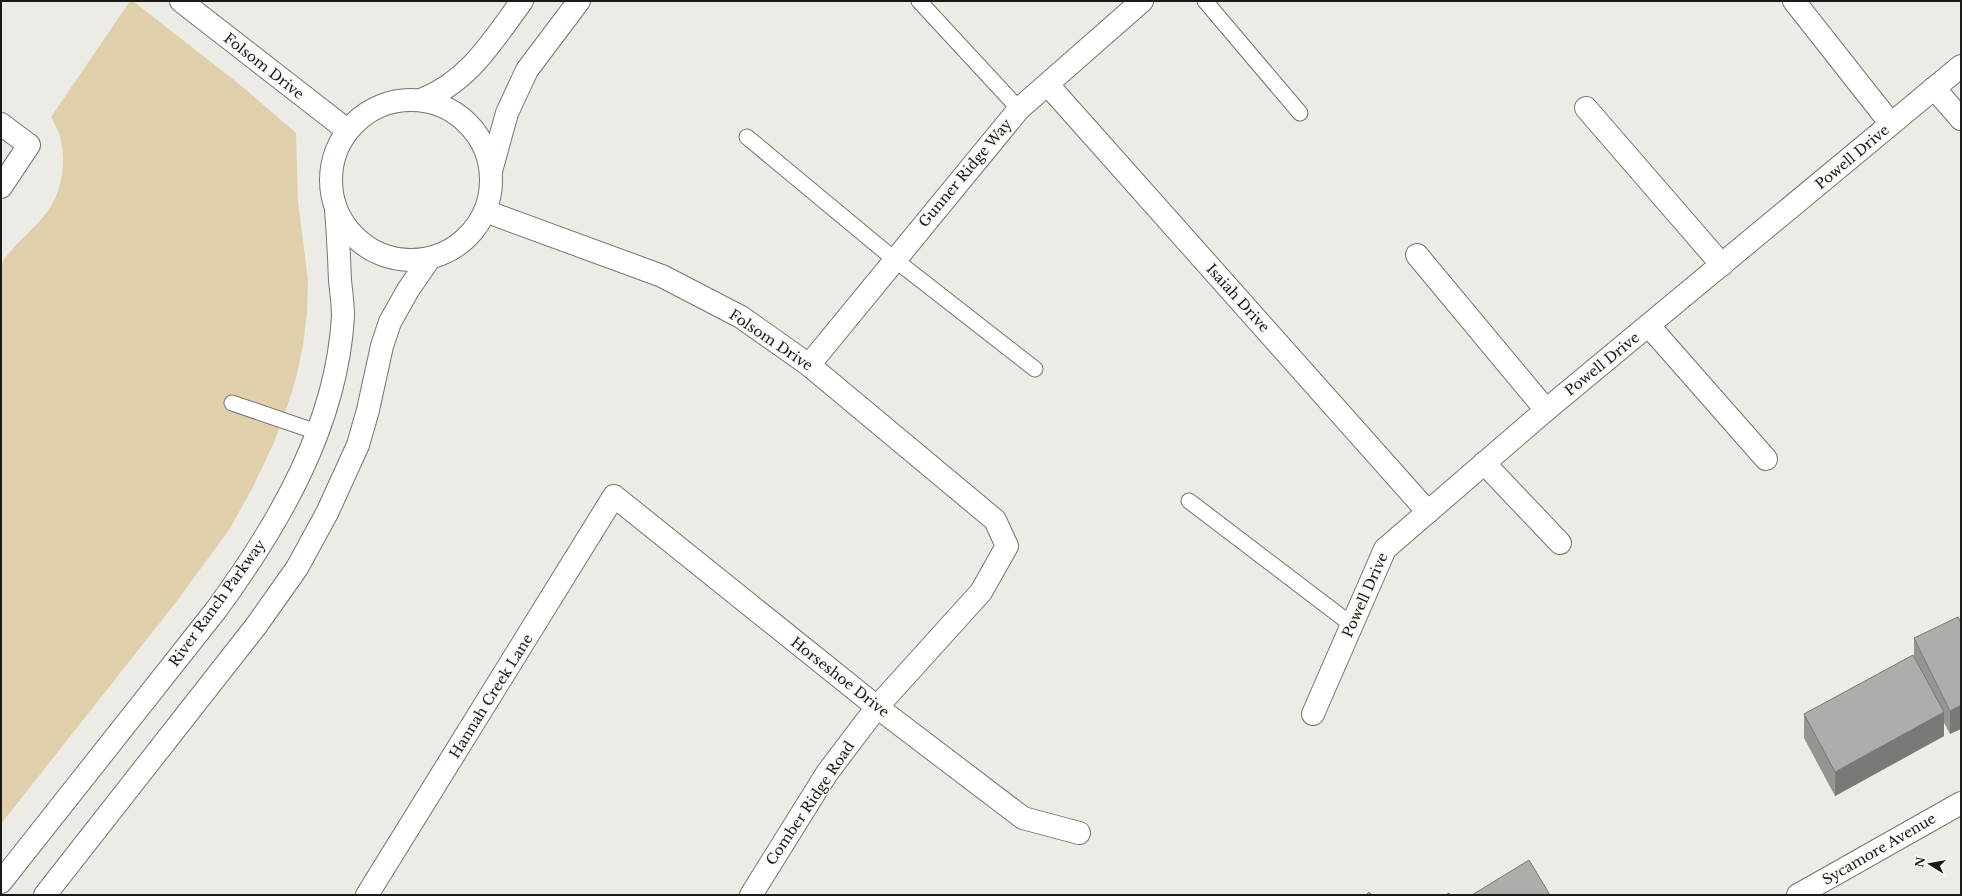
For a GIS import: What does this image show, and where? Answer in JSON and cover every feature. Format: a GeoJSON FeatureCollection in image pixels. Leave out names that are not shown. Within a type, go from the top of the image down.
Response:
{"type":"FeatureCollection","features":[{"type":"Feature","properties":{"kind":"street","name":"Folsom Drive"},"geometry":{"type":"LineString","coordinates":[[181,1],[347,130]]}},
{"type":"Feature","properties":{"kind":"street"},"geometry":{"type":"LineString","coordinates":[[421,100],[439,93],[462,76],[522,1]]}},
{"type":"Feature","properties":{"kind":"street"},"geometry":{"type":"LineString","coordinates":[[491,173],[507,113],[527,70],[579,1]]}},
{"type":"Feature","properties":{"kind":"street","name":"Gunner Ridge Way"},"geometry":{"type":"LineString","coordinates":[[809,365],[894,259],[1019,109],[1142,1]]}},
{"type":"Feature","properties":{"kind":"street"},"geometry":{"type":"LineString","coordinates":[[1794,1],[1891,124]]}},
{"type":"Feature","properties":{"kind":"street","name":"Powell Drive"},"geometry":{"type":"LineString","coordinates":[[1313,714],[1385,549],[1546,410],[1961,66]]}},
{"type":"Feature","properties":{"kind":"street","name":"Isaiah Drive"},"geometry":{"type":"LineString","coordinates":[[1048,85],[1428,512]]}},
{"type":"Feature","properties":{"kind":"street"},"geometry":{"type":"LineString","coordinates":[[1934,88],[1961,119]]}},
{"type":"Feature","properties":{"kind":"street"},"geometry":{"type":"LineString","coordinates":[[400,100],[421,100],[444,106],[465,120],[480,138],[485,149],[491,173],[491,186],[485,211],[468,236],[444,253],[430,258],[419,260],[396,259],[374,252],[364,246],[352,234],[336,210],[332,198],[331,175],[336,151],[347,130],[362,116],[380,105],[400,100]]}},
{"type":"Feature","properties":{"kind":"street"},"geometry":{"type":"LineString","coordinates":[[1586,108],[1722,265]]}},
{"type":"Feature","properties":{"kind":"street"},"geometry":{"type":"LineString","coordinates":[[1,124],[29,145],[1,187]]}},
{"type":"Feature","properties":{"kind":"street","name":"River Ranch Parkway"},"geometry":{"type":"LineString","coordinates":[[1,882],[212,616],[249,565],[279,515],[307,458],[317,432],[331,387],[339,351],[343,315],[336,210]]}},
{"type":"Feature","properties":{"kind":"street","name":"Folsom Drive"},"geometry":{"type":"LineString","coordinates":[[485,211],[662,276],[741,317],[809,365],[995,520],[1007,546]]}},
{"type":"Feature","properties":{"kind":"street"},"geometry":{"type":"LineString","coordinates":[[1417,255],[1546,410]]}},
{"type":"Feature","properties":{"kind":"street"},"geometry":{"type":"LineString","coordinates":[[45,895],[251,632],[297,568],[328,513],[358,445],[368,410],[382,346],[390,322],[408,290],[430,258]]}},
{"type":"Feature","properties":{"kind":"street"},"geometry":{"type":"LineString","coordinates":[[1649,326],[1766,459]]}},
{"type":"Feature","properties":{"kind":"street"},"geometry":{"type":"LineString","coordinates":[[1484,463],[1560,543]]}},
{"type":"Feature","properties":{"kind":"street","name":"Horseshoe Drive"},"geometry":{"type":"LineString","coordinates":[[614,496],[877,707],[1023,818],[1079,833]]}},
{"type":"Feature","properties":{"kind":"street","name":"Hannah Creek Lane"},"geometry":{"type":"LineString","coordinates":[[367,895],[614,496]]}},
{"type":"Feature","properties":{"kind":"street","name":"Comber Ridge Road"},"geometry":{"type":"LineString","coordinates":[[751,895],[827,773],[877,707],[981,592],[1007,546]]}},
{"type":"Feature","properties":{"kind":"street","name":"Sycamore Avenue"},"geometry":{"type":"LineString","coordinates":[[1798,895],[1961,803]]}},
{"type":"Feature","properties":{"kind":"lane"},"geometry":{"type":"LineString","coordinates":[[919,1],[1019,109]]}},
{"type":"Feature","properties":{"kind":"lane"},"geometry":{"type":"LineString","coordinates":[[1205,1],[1300,113]]}},
{"type":"Feature","properties":{"kind":"lane"},"geometry":{"type":"LineString","coordinates":[[747,137],[894,259],[1035,369]]}},
{"type":"Feature","properties":{"kind":"lane"},"geometry":{"type":"LineString","coordinates":[[232,403],[317,432]]}},
{"type":"Feature","properties":{"kind":"lane"},"geometry":{"type":"LineString","coordinates":[[1189,501],[1352,625]]}},
{"type":"Feature","properties":{"kind":"shaded area"},"geometry":{"type":"Polygon","coordinates":[[[130,1],[133,1],[244,88],[296,133],[298,201],[308,280],[307,313],[303,345],[291,395],[275,440],[253,487],[229,530],[173,606],[1,824],[1,264],[11,251],[44,216],[50,208],[59,189],[63,168],[62,147],[59,132],[51,117],[130,1]]]}},
{"type":"Feature","properties":{"kind":"building"},"geometry":{"type":"Polygon","coordinates":[[[1958,617],[1961,623],[1961,705],[1950,711],[1914,638],[1958,617]]]}},
{"type":"Feature","properties":{"kind":"building"},"geometry":{"type":"Polygon","coordinates":[[[1913,655],[1944,712],[1835,772],[1804,714],[1913,655]]]}},
{"type":"Feature","properties":{"kind":"building"},"geometry":{"type":"Polygon","coordinates":[[[1529,860],[1550,895],[1472,895],[1529,860]]]}}]}
